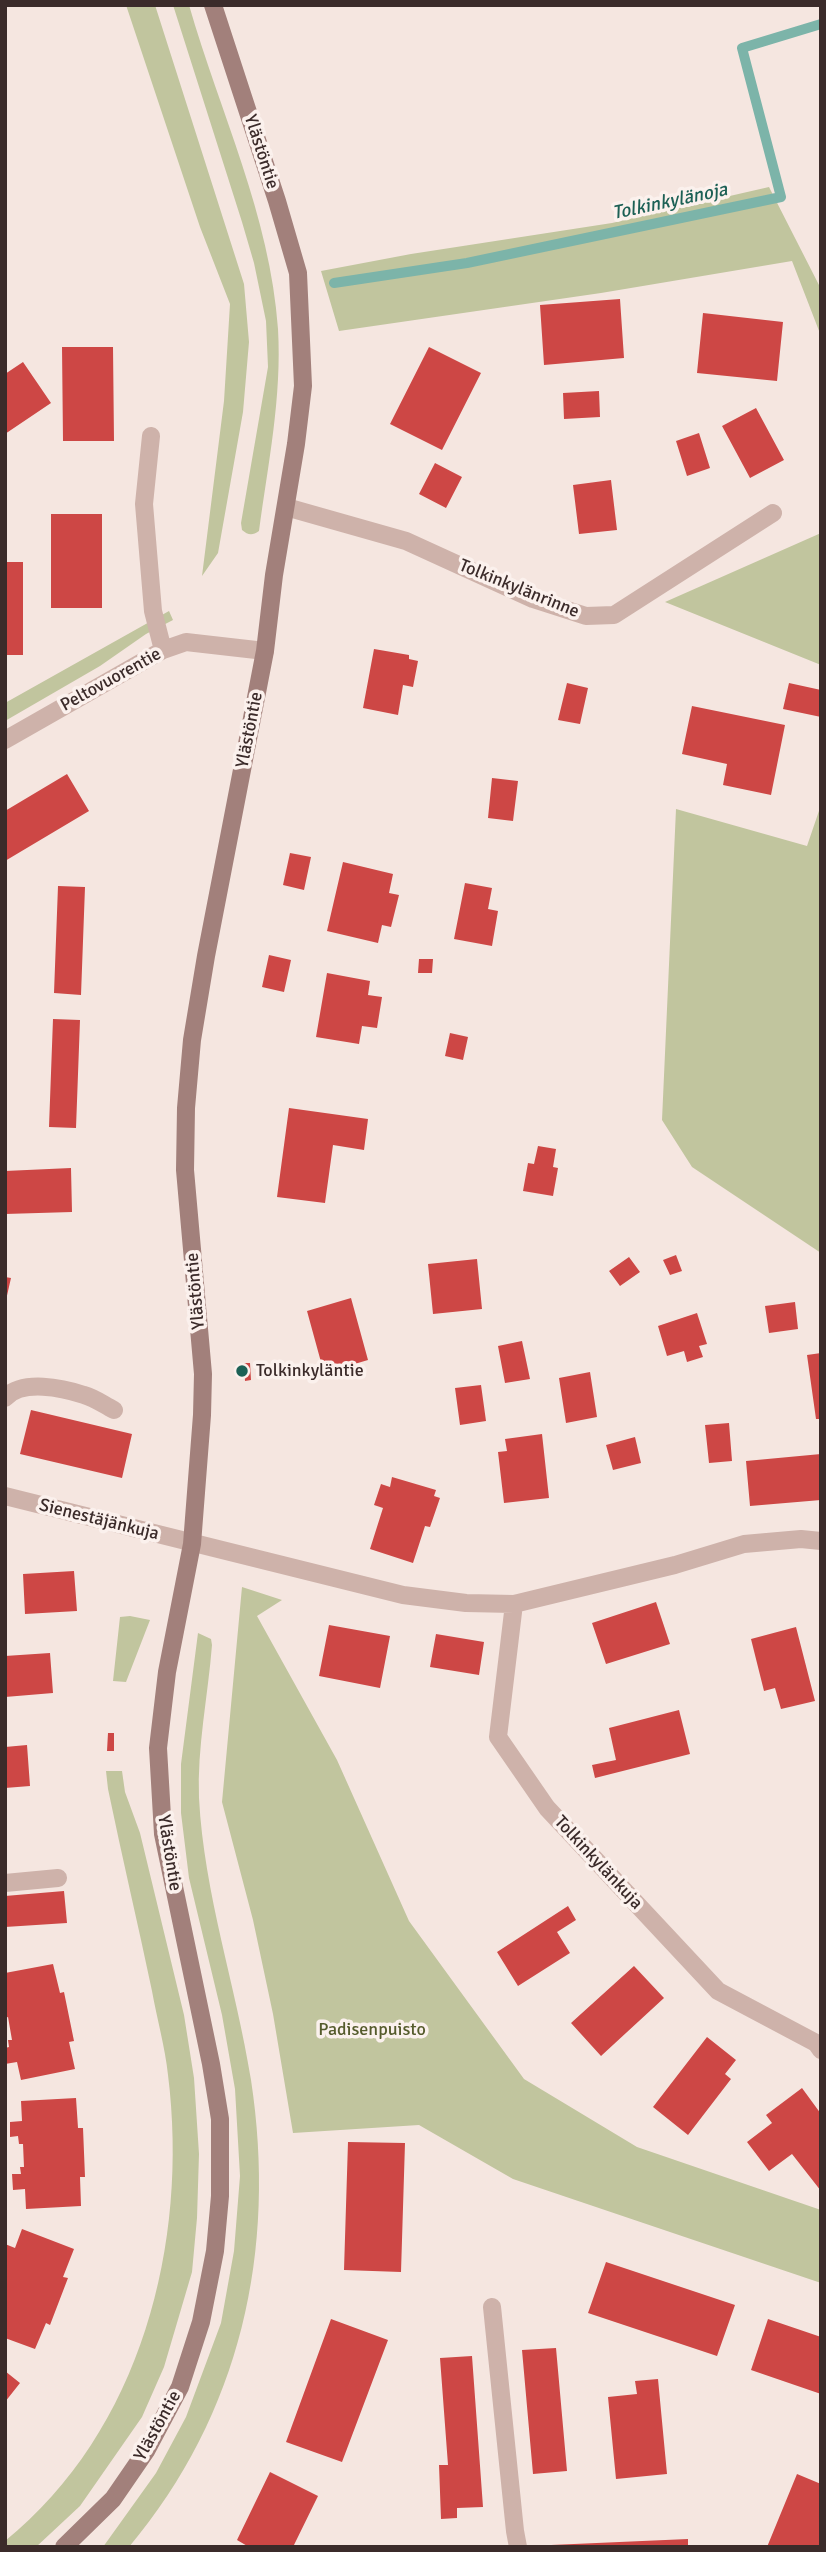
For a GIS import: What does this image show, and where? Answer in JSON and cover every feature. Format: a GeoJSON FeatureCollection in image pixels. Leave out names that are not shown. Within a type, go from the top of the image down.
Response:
{"type":"FeatureCollection","features":[{"type":"Feature","properties":{"kind":"main road","name":"Ylästöntie"},"geometry":{"type":"LineString","coordinates":[[64,2547],[113,2499],[146,2451],[180,2387],[201,2322],[215,2251],[220,2196],[220,2119],[163,1834],[158,1748],[167,1672],[192,1544],[202,1415],[203,1374],[185,1171],[186,1108],[192,1040],[265,651],[303,386],[298,274],[213,5]]}},
{"type":"Feature","properties":{"kind":"street"},"geometry":{"type":"LineString","coordinates":[[151,436],[144,504],[153,611],[163,650]]}},
{"type":"Feature","properties":{"kind":"street","name":"Tolkinkylänrinne"},"geometry":{"type":"LineString","coordinates":[[286,506],[406,541],[533,599],[586,616],[614,615],[773,513]]}},
{"type":"Feature","properties":{"kind":"street","name":"Peltovuorentie"},"geometry":{"type":"LineString","coordinates":[[5,740],[163,650],[186,642],[265,651]]}},
{"type":"Feature","properties":{"kind":"street"},"geometry":{"type":"LineString","coordinates":[[5,1398],[23,1388],[51,1387],[87,1395],[114,1410]]}},
{"type":"Feature","properties":{"kind":"street","name":"Sienestäjänkuja"},"geometry":{"type":"LineString","coordinates":[[5,1496],[192,1544]]}},
{"type":"Feature","properties":{"kind":"street"},"geometry":{"type":"LineString","coordinates":[[192,1544],[402,1595],[466,1603],[513,1604],[675,1566],[744,1544],[801,1539],[821,1541]]}},
{"type":"Feature","properties":{"kind":"street","name":"Tolkinkylänkuja"},"geometry":{"type":"LineString","coordinates":[[513,1604],[498,1737],[547,1808],[718,1992],[816,2043],[821,2050]]}},
{"type":"Feature","properties":{"kind":"street"},"geometry":{"type":"LineString","coordinates":[[5,1883],[58,1878]]}},
{"type":"Feature","properties":{"kind":"street"},"geometry":{"type":"LineString","coordinates":[[492,2307],[514,2531],[518,2547]]}},
{"type":"Feature","properties":{"kind":"green space"},"geometry":{"type":"Polygon","coordinates":[[[126,5],[155,5],[244,284],[249,342],[243,412],[218,553],[202,576],[224,401],[230,304],[200,227],[126,5]]]}},
{"type":"Feature","properties":{"kind":"green space"},"geometry":{"type":"Polygon","coordinates":[[[173,5],[189,5],[254,205],[273,287],[279,354],[276,405],[259,531],[252,534],[242,530],[241,523],[268,367],[266,321],[242,222],[173,5]]]}},
{"type":"Feature","properties":{"kind":"green space"},"geometry":{"type":"Polygon","coordinates":[[[769,187],[821,289],[821,336],[792,261],[601,293],[339,331],[321,271],[411,254],[612,223],[769,187]]]}},
{"type":"Feature","properties":{"kind":"green space"},"geometry":{"type":"Polygon","coordinates":[[[821,533],[821,665],[665,602],[821,533]]]}},
{"type":"Feature","properties":{"kind":"green space"},"geometry":{"type":"Polygon","coordinates":[[[169,611],[173,620],[5,721],[5,703],[169,611]]]}},
{"type":"Feature","properties":{"kind":"green space"},"geometry":{"type":"Polygon","coordinates":[[[821,805],[821,1253],[692,1167],[662,1120],[676,809],[807,846],[821,805]]]}},
{"type":"Feature","properties":{"kind":"green space","name":"Padisenpuisto"},"geometry":{"type":"Polygon","coordinates":[[[242,1587],[282,1600],[257,1616],[337,1760],[409,1921],[524,2079],[637,2147],[821,2210],[821,2283],[513,2179],[419,2125],[293,2133],[273,2014],[253,1920],[222,1802],[242,1587]]]}},
{"type":"Feature","properties":{"kind":"green space"},"geometry":{"type":"Polygon","coordinates":[[[120,1617],[150,1620],[126,1682],[113,1681],[120,1617]]]}},
{"type":"Feature","properties":{"kind":"green space"},"geometry":{"type":"Polygon","coordinates":[[[198,1633],[211,1639],[212,1645],[200,1760],[202,1834],[214,1905],[245,2045],[258,2143],[259,2206],[253,2267],[242,2327],[224,2386],[199,2442],[167,2496],[129,2547],[103,2547],[156,2473],[186,2417],[221,2323],[234,2251],[240,2176],[235,2089],[222,2015],[189,1878],[181,1813],[181,1764],[198,1633]]]}},
{"type":"Feature","properties":{"kind":"green space"},"geometry":{"type":"Polygon","coordinates":[[[106,1771],[122,1771],[125,1792],[140,1833],[184,2015],[194,2078],[199,2154],[192,2272],[164,2367],[142,2417],[80,2506],[36,2547],[5,2547],[5,2541],[52,2496],[91,2445],[122,2390],[145,2330],[162,2267],[171,2203],[173,2139],[167,2064],[106,1771]]]}},
{"type":"Feature","properties":{"kind":"building"},"geometry":{"type":"Polygon","coordinates":[[[620,299],[624,358],[544,365],[540,305],[620,299]]]}},
{"type":"Feature","properties":{"kind":"building"},"geometry":{"type":"Polygon","coordinates":[[[703,313],[783,322],[777,381],[697,373],[703,313]]]}},
{"type":"Feature","properties":{"kind":"building"},"geometry":{"type":"Polygon","coordinates":[[[62,347],[113,347],[114,441],[63,441],[62,347]]]}},
{"type":"Feature","properties":{"kind":"building"},"geometry":{"type":"Polygon","coordinates":[[[429,347],[481,373],[442,450],[390,424],[429,347]]]}},
{"type":"Feature","properties":{"kind":"building"},"geometry":{"type":"Polygon","coordinates":[[[23,362],[51,403],[5,434],[5,374],[23,362]]]}},
{"type":"Feature","properties":{"kind":"building"},"geometry":{"type":"Polygon","coordinates":[[[599,391],[600,417],[564,419],[563,393],[599,391]]]}},
{"type":"Feature","properties":{"kind":"building"},"geometry":{"type":"Polygon","coordinates":[[[756,408],[784,460],[750,478],[722,426],[756,408]]]}},
{"type":"Feature","properties":{"kind":"building"},"geometry":{"type":"Polygon","coordinates":[[[699,433],[710,468],[687,476],[676,441],[699,433]]]}},
{"type":"Feature","properties":{"kind":"building"},"geometry":{"type":"Polygon","coordinates":[[[435,463],[462,477],[446,508],[419,494],[435,463]]]}},
{"type":"Feature","properties":{"kind":"building"},"geometry":{"type":"Polygon","coordinates":[[[611,480],[617,530],[579,534],[573,485],[611,480]]]}},
{"type":"Feature","properties":{"kind":"building"},"geometry":{"type":"Polygon","coordinates":[[[51,514],[102,514],[102,608],[51,608],[51,514]]]}},
{"type":"Feature","properties":{"kind":"building"},"geometry":{"type":"Polygon","coordinates":[[[5,562],[23,562],[23,655],[5,655],[5,562]]]}},
{"type":"Feature","properties":{"kind":"building"},"geometry":{"type":"Polygon","coordinates":[[[374,649],[409,655],[409,659],[418,661],[413,687],[403,685],[398,715],[363,708],[374,649]]]}},
{"type":"Feature","properties":{"kind":"building"},"geometry":{"type":"Polygon","coordinates":[[[567,683],[588,688],[580,724],[558,720],[567,683]]]}},
{"type":"Feature","properties":{"kind":"building"},"geometry":{"type":"Polygon","coordinates":[[[789,683],[821,690],[821,717],[783,709],[789,683]]]}},
{"type":"Feature","properties":{"kind":"building"},"geometry":{"type":"Polygon","coordinates":[[[692,706],[785,725],[771,795],[723,785],[727,764],[682,754],[692,706]]]}},
{"type":"Feature","properties":{"kind":"building"},"geometry":{"type":"Polygon","coordinates":[[[67,774],[89,811],[5,861],[5,811],[67,774]]]}},
{"type":"Feature","properties":{"kind":"building"},"geometry":{"type":"Polygon","coordinates":[[[492,778],[518,781],[513,821],[488,818],[492,778]]]}},
{"type":"Feature","properties":{"kind":"building"},"geometry":{"type":"Polygon","coordinates":[[[290,853],[311,857],[304,890],[283,885],[290,853]]]}},
{"type":"Feature","properties":{"kind":"building"},"geometry":{"type":"Polygon","coordinates":[[[343,862],[393,874],[389,893],[399,895],[391,927],[382,925],[378,943],[327,931],[343,862]]]}},
{"type":"Feature","properties":{"kind":"building"},"geometry":{"type":"Polygon","coordinates":[[[465,883],[492,888],[488,909],[498,911],[492,946],[454,939],[465,883]]]}},
{"type":"Feature","properties":{"kind":"building"},"geometry":{"type":"Polygon","coordinates":[[[58,886],[85,887],[81,995],[54,993],[58,886]]]}},
{"type":"Feature","properties":{"kind":"building"},"geometry":{"type":"Polygon","coordinates":[[[269,955],[291,960],[284,992],[262,987],[269,955]]]}},
{"type":"Feature","properties":{"kind":"building"},"geometry":{"type":"Polygon","coordinates":[[[419,959],[433,959],[432,973],[418,973],[419,959]]]}},
{"type":"Feature","properties":{"kind":"building"},"geometry":{"type":"Polygon","coordinates":[[[327,973],[370,981],[368,995],[382,997],[377,1028],[362,1026],[359,1044],[316,1037],[327,973]]]}},
{"type":"Feature","properties":{"kind":"building"},"geometry":{"type":"Polygon","coordinates":[[[53,1019],[80,1020],[76,1128],[49,1127],[53,1019]]]}},
{"type":"Feature","properties":{"kind":"building"},"geometry":{"type":"Polygon","coordinates":[[[450,1033],[468,1037],[463,1060],[445,1056],[450,1033]]]}},
{"type":"Feature","properties":{"kind":"building"},"geometry":{"type":"Polygon","coordinates":[[[289,1108],[368,1119],[364,1150],[333,1145],[325,1203],[277,1197],[289,1108]]]}},
{"type":"Feature","properties":{"kind":"building"},"geometry":{"type":"Polygon","coordinates":[[[538,1146],[556,1149],[553,1167],[558,1168],[553,1196],[523,1191],[528,1163],[534,1164],[538,1146]]]}},
{"type":"Feature","properties":{"kind":"building"},"geometry":{"type":"Polygon","coordinates":[[[71,1168],[72,1212],[5,1214],[5,1171],[71,1168]]]}},
{"type":"Feature","properties":{"kind":"building"},"geometry":{"type":"Polygon","coordinates":[[[676,1255],[682,1271],[670,1275],[663,1260],[676,1255]]]}},
{"type":"Feature","properties":{"kind":"building"},"geometry":{"type":"Polygon","coordinates":[[[629,1257],[640,1272],[620,1286],[609,1271],[629,1257]]]}},
{"type":"Feature","properties":{"kind":"building"},"geometry":{"type":"Polygon","coordinates":[[[477,1259],[482,1309],[433,1314],[428,1264],[477,1259]]]}},
{"type":"Feature","properties":{"kind":"building"},"geometry":{"type":"Polygon","coordinates":[[[5,1277],[11,1278],[6,1300],[5,1300],[5,1277]]]}},
{"type":"Feature","properties":{"kind":"building"},"geometry":{"type":"Polygon","coordinates":[[[351,1298],[368,1360],[324,1373],[307,1311],[351,1298]]]}},
{"type":"Feature","properties":{"kind":"building"},"geometry":{"type":"Polygon","coordinates":[[[795,1302],[798,1329],[769,1333],[765,1306],[795,1302]]]}},
{"type":"Feature","properties":{"kind":"building"},"geometry":{"type":"Polygon","coordinates":[[[697,1313],[707,1344],[699,1346],[703,1357],[687,1362],[684,1351],[667,1356],[658,1326],[697,1313]]]}},
{"type":"Feature","properties":{"kind":"building"},"geometry":{"type":"Polygon","coordinates":[[[522,1341],[530,1379],[505,1383],[498,1346],[522,1341]]]}},
{"type":"Feature","properties":{"kind":"building"},"geometry":{"type":"Polygon","coordinates":[[[821,1353],[821,1419],[816,1419],[807,1355],[821,1353]]]}},
{"type":"Feature","properties":{"kind":"building"},"geometry":{"type":"Polygon","coordinates":[[[244,1363],[250,1363],[251,1380],[245,1381],[244,1363]]]}},
{"type":"Feature","properties":{"kind":"building"},"geometry":{"type":"Polygon","coordinates":[[[590,1372],[597,1417],[566,1423],[559,1378],[590,1372]]]}},
{"type":"Feature","properties":{"kind":"building"},"geometry":{"type":"Polygon","coordinates":[[[481,1385],[486,1421],[460,1425],[455,1388],[481,1385]]]}},
{"type":"Feature","properties":{"kind":"building"},"geometry":{"type":"Polygon","coordinates":[[[31,1410],[132,1434],[122,1478],[20,1454],[31,1410]]]}},
{"type":"Feature","properties":{"kind":"building"},"geometry":{"type":"Polygon","coordinates":[[[729,1423],[732,1461],[709,1463],[705,1425],[729,1423]]]}},
{"type":"Feature","properties":{"kind":"building"},"geometry":{"type":"Polygon","coordinates":[[[542,1434],[549,1498],[504,1503],[498,1452],[507,1451],[505,1439],[542,1434]]]}},
{"type":"Feature","properties":{"kind":"building"},"geometry":{"type":"Polygon","coordinates":[[[635,1437],[641,1463],[613,1470],[606,1445],[635,1437]]]}},
{"type":"Feature","properties":{"kind":"building"},"geometry":{"type":"Polygon","coordinates":[[[821,1454],[821,1500],[750,1506],[746,1461],[821,1454]]]}},
{"type":"Feature","properties":{"kind":"building"},"geometry":{"type":"Polygon","coordinates":[[[392,1477],[436,1490],[434,1496],[440,1498],[430,1527],[425,1526],[413,1563],[370,1549],[383,1508],[374,1505],[381,1484],[390,1487],[392,1477]]]}},
{"type":"Feature","properties":{"kind":"building"},"geometry":{"type":"Polygon","coordinates":[[[74,1571],[77,1611],[25,1614],[23,1574],[74,1571]]]}},
{"type":"Feature","properties":{"kind":"building"},"geometry":{"type":"Polygon","coordinates":[[[656,1602],[670,1644],[606,1664],[592,1623],[656,1602]]]}},
{"type":"Feature","properties":{"kind":"building"},"geometry":{"type":"Polygon","coordinates":[[[329,1625],[390,1636],[380,1688],[319,1676],[329,1625]]]}},
{"type":"Feature","properties":{"kind":"building"},"geometry":{"type":"Polygon","coordinates":[[[796,1627],[815,1701],[781,1709],[775,1688],[764,1691],[751,1639],[796,1627]]]}},
{"type":"Feature","properties":{"kind":"building"},"geometry":{"type":"Polygon","coordinates":[[[436,1634],[484,1642],[479,1675],[430,1667],[436,1634]]]}},
{"type":"Feature","properties":{"kind":"building"},"geometry":{"type":"Polygon","coordinates":[[[50,1653],[53,1693],[5,1697],[5,1656],[50,1653]]]}},
{"type":"Feature","properties":{"kind":"building"},"geometry":{"type":"Polygon","coordinates":[[[679,1710],[690,1754],[595,1778],[592,1765],[616,1760],[609,1728],[679,1710]]]}},
{"type":"Feature","properties":{"kind":"building"},"geometry":{"type":"Polygon","coordinates":[[[108,1733],[114,1733],[114,1751],[107,1751],[108,1733]]]}},
{"type":"Feature","properties":{"kind":"building"},"geometry":{"type":"Polygon","coordinates":[[[27,1745],[30,1786],[5,1788],[5,1747],[27,1745]]]}},
{"type":"Feature","properties":{"kind":"building"},"geometry":{"type":"Polygon","coordinates":[[[64,1891],[67,1923],[5,1927],[5,1896],[64,1891]]]}},
{"type":"Feature","properties":{"kind":"building"},"geometry":{"type":"Polygon","coordinates":[[[568,1906],[576,1920],[557,1932],[570,1953],[518,1986],[497,1952],[568,1906]]]}},
{"type":"Feature","properties":{"kind":"building"},"geometry":{"type":"Polygon","coordinates":[[[53,1964],[60,1993],[64,1992],[74,2041],[69,2042],[75,2069],[21,2080],[17,2062],[5,2064],[5,2048],[9,2047],[8,2040],[12,2040],[8,2017],[5,2018],[5,1973],[53,1964]]]}},
{"type":"Feature","properties":{"kind":"building"},"geometry":{"type":"Polygon","coordinates":[[[634,1966],[664,1998],[601,2056],[571,2023],[634,1966]]]}},
{"type":"Feature","properties":{"kind":"building"},"geometry":{"type":"Polygon","coordinates":[[[707,2037],[736,2060],[725,2074],[731,2079],[688,2135],[653,2107],[707,2037]]]}},
{"type":"Feature","properties":{"kind":"building"},"geometry":{"type":"Polygon","coordinates":[[[802,2088],[821,2114],[821,2191],[792,2154],[769,2171],[747,2142],[772,2123],[766,2115],[802,2088]]]}},
{"type":"Feature","properties":{"kind":"building"},"geometry":{"type":"Polygon","coordinates":[[[76,2098],[78,2128],[83,2128],[85,2177],[80,2177],[81,2206],[26,2209],[25,2189],[13,2190],[12,2174],[21,2174],[20,2167],[24,2167],[23,2144],[19,2144],[18,2136],[10,2137],[10,2122],[22,2121],[21,2101],[76,2098]]]}},
{"type":"Feature","properties":{"kind":"building"},"geometry":{"type":"Polygon","coordinates":[[[348,2142],[405,2143],[401,2272],[344,2270],[348,2142]]]}},
{"type":"Feature","properties":{"kind":"building"},"geometry":{"type":"Polygon","coordinates":[[[22,2229],[74,2249],[63,2277],[68,2278],[50,2325],[46,2323],[35,2349],[5,2338],[5,2244],[15,2248],[22,2229]]]}},
{"type":"Feature","properties":{"kind":"building"},"geometry":{"type":"Polygon","coordinates":[[[606,2262],[735,2305],[717,2356],[588,2313],[606,2262]]]}},
{"type":"Feature","properties":{"kind":"building"},"geometry":{"type":"Polygon","coordinates":[[[331,2319],[388,2340],[342,2462],[286,2442],[331,2319]]]}},
{"type":"Feature","properties":{"kind":"building"},"geometry":{"type":"Polygon","coordinates":[[[768,2319],[821,2337],[821,2394],[751,2370],[768,2319]]]}},
{"type":"Feature","properties":{"kind":"building"},"geometry":{"type":"Polygon","coordinates":[[[556,2348],[567,2471],[533,2474],[522,2350],[556,2348]]]}},
{"type":"Feature","properties":{"kind":"building"},"geometry":{"type":"Polygon","coordinates":[[[472,2356],[483,2507],[457,2508],[457,2518],[441,2519],[439,2465],[448,2465],[440,2358],[472,2356]]]}},
{"type":"Feature","properties":{"kind":"building"},"geometry":{"type":"Polygon","coordinates":[[[5,2371],[20,2383],[5,2402],[5,2371]]]}},
{"type":"Feature","properties":{"kind":"building"},"geometry":{"type":"Polygon","coordinates":[[[658,2379],[667,2474],[616,2479],[608,2397],[637,2394],[635,2381],[658,2379]]]}},
{"type":"Feature","properties":{"kind":"building"},"geometry":{"type":"Polygon","coordinates":[[[270,2472],[318,2496],[293,2547],[249,2547],[237,2540],[270,2472]]]}},
{"type":"Feature","properties":{"kind":"building"},"geometry":{"type":"Polygon","coordinates":[[[797,2474],[821,2484],[821,2547],[767,2547],[797,2474]]]}},
{"type":"Feature","properties":{"kind":"building"},"geometry":{"type":"Polygon","coordinates":[[[688,2539],[688,2547],[551,2547],[551,2545],[688,2539]]]}},
{"type":"Feature","properties":{"kind":"waterway","name":"Tolkinkylänoja"},"geometry":{"type":"LineString","coordinates":[[334,283],[467,263],[781,197],[742,48],[821,24]]}},
{"type":"Feature","properties":{"kind":"place","name":"Tolkinkyläntie"},"geometry":{"type":"Point","coordinates":[242,1371]}}]}
